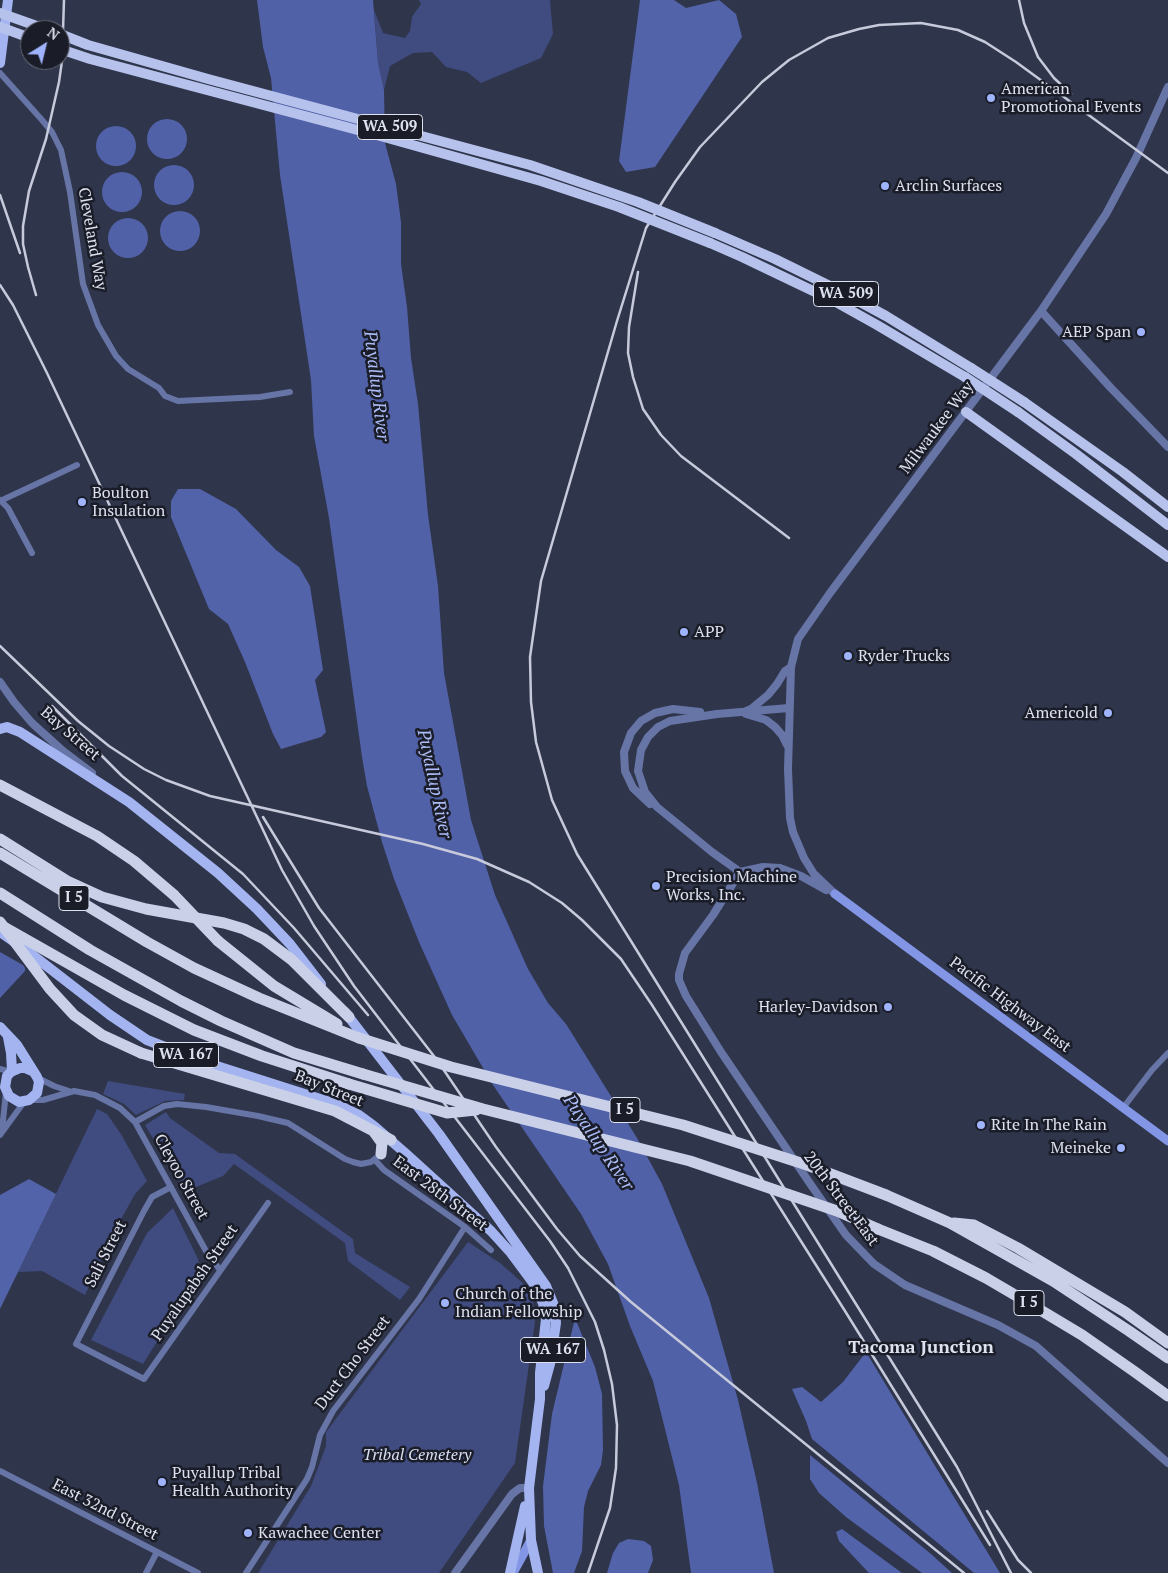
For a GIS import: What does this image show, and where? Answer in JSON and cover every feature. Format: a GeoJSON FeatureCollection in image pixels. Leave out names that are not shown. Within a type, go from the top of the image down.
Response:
{"type":"FeatureCollection","features":[{"type":"Feature","properties":{"kind":"highway"},"geometry":{"type":"LineString","coordinates":[[0,13],[20,20]]}},
{"type":"Feature","properties":{"kind":"highway"},"geometry":{"type":"LineString","coordinates":[[0,27],[20,34]]}},
{"type":"Feature","properties":{"kind":"highway","name":"WA 509"},"geometry":{"type":"LineString","coordinates":[[70,38],[88,45],[208,79],[530,165],[638,202],[715,233],[775,259],[886,316],[1024,402],[1123,472],[1168,507]]}},
{"type":"Feature","properties":{"kind":"highway","name":"WA 509"},"geometry":{"type":"LineString","coordinates":[[70,52],[541,180],[619,207],[710,243],[834,301],[965,377],[1076,454],[1168,525]]}},
{"type":"Feature","properties":{"kind":"highway"},"geometry":{"type":"LineString","coordinates":[[966,412],[1168,557]]}},
{"type":"Feature","properties":{"kind":"highway"},"geometry":{"type":"LineString","coordinates":[[1076,454],[1168,533]]}},
{"type":"Feature","properties":{"kind":"highway"},"geometry":{"type":"LineString","coordinates":[[0,785],[97,836],[134,861],[174,895],[218,941],[258,975],[360,1038]]}},
{"type":"Feature","properties":{"kind":"highway"},"geometry":{"type":"LineString","coordinates":[[0,840],[67,880],[102,897],[146,908],[224,923],[259,936],[292,960],[349,1017]]}},
{"type":"Feature","properties":{"kind":"highway","name":"I 5"},"geometry":{"type":"LineString","coordinates":[[0,853],[147,942],[194,968],[316,1022],[452,1067],[692,1128],[807,1165],[886,1195],[950,1223],[1053,1281],[1168,1358]]}},
{"type":"Feature","properties":{"kind":"highway","name":"I 5"},"geometry":{"type":"LineString","coordinates":[[0,893],[140,979],[220,1021],[294,1053],[483,1110],[690,1161],[838,1211],[933,1251],[1032,1304],[1128,1366],[1168,1396]]}},
{"type":"Feature","properties":{"kind":"highway"},"geometry":{"type":"LineString","coordinates":[[0,924],[124,995],[172,1020],[227,1043],[349,1084],[447,1113],[483,1110]]}},
{"type":"Feature","properties":{"kind":"highway"},"geometry":{"type":"LineString","coordinates":[[0,924],[50,989],[74,1015],[102,1036],[141,1052],[335,1111],[391,1140]]}},
{"type":"Feature","properties":{"kind":"highway"},"geometry":{"type":"LineString","coordinates":[[366,1126],[381,1140],[382,1146],[378,1157]]}},
{"type":"Feature","properties":{"kind":"highway"},"geometry":{"type":"LineString","coordinates":[[950,1223],[974,1225],[1018,1248],[1125,1312],[1168,1343]]}},
{"type":"Feature","properties":{"kind":"main road"},"geometry":{"type":"LineString","coordinates":[[0,63],[8,0]]}},
{"type":"Feature","properties":{"kind":"main road","name":"Bay Street"},"geometry":{"type":"LineString","coordinates":[[0,729],[7,727],[20,732],[129,802],[218,873],[258,908],[349,1017],[444,1141],[534,1267],[548,1290],[556,1314],[556,1335],[540,1399]]}},
{"type":"Feature","properties":{"kind":"main road","name":"Pacific Highway East"},"geometry":{"type":"LineString","coordinates":[[834,894],[1168,1141]]}},
{"type":"Feature","properties":{"kind":"main road","name":"Bay Street"},"geometry":{"type":"LineString","coordinates":[[0,932],[110,1015],[147,1040],[201,1060],[336,1104],[359,1116],[391,1140],[491,1231],[511,1253],[534,1284],[543,1303],[546,1319],[540,1373],[540,1399],[529,1488]]}},
{"type":"Feature","properties":{"kind":"main road"},"geometry":{"type":"LineString","coordinates":[[3,1030],[10,1042],[11,1072]]}},
{"type":"Feature","properties":{"kind":"main road"},"geometry":{"type":"LineString","coordinates":[[3,1030],[17,1045],[35,1075],[39,1087],[37,1093],[27,1101],[14,1100],[4,1087],[7,1076],[20,1068],[25,1068],[35,1075]]}},
{"type":"Feature","properties":{"kind":"main road"},"geometry":{"type":"LineString","coordinates":[[378,1157],[391,1149],[404,1152]]}},
{"type":"Feature","properties":{"kind":"main road"},"geometry":{"type":"LineString","coordinates":[[512,1573],[529,1488]]}},
{"type":"Feature","properties":{"kind":"main road","name":"WA 167"},"geometry":{"type":"LineString","coordinates":[[529,1488],[531,1540],[538,1573]]}},
{"type":"Feature","properties":{"kind":"main road"},"geometry":{"type":"LineString","coordinates":[[512,1573],[531,1540]]}},
{"type":"Feature","properties":{"kind":"street","name":"Cleveland Way"},"geometry":{"type":"LineString","coordinates":[[0,73],[52,132],[62,150],[69,184],[83,284],[98,325],[116,356],[128,369],[159,388],[166,396],[178,401],[260,397],[290,392]]}},
{"type":"Feature","properties":{"kind":"street","name":"Milwaukee Way"},"geometry":{"type":"LineString","coordinates":[[834,894],[814,874],[804,858],[793,832],[789,800],[789,748],[791,667],[794,648],[802,632],[1041,311],[1106,214],[1139,151],[1168,87]]}},
{"type":"Feature","properties":{"kind":"street"},"geometry":{"type":"LineString","coordinates":[[1041,311],[1168,447]]}},
{"type":"Feature","properties":{"kind":"street"},"geometry":{"type":"LineString","coordinates":[[32,553],[8,508],[0,500],[76,465]]}},
{"type":"Feature","properties":{"kind":"street"},"geometry":{"type":"LineString","coordinates":[[742,713],[768,695],[785,671],[791,667]]}},
{"type":"Feature","properties":{"kind":"street","name":"Bay Street"},"geometry":{"type":"LineString","coordinates":[[0,682],[32,723],[63,751],[129,802]]}},
{"type":"Feature","properties":{"kind":"street"},"geometry":{"type":"LineString","coordinates":[[657,807],[645,792],[638,771],[641,750],[648,738],[658,727],[683,717],[790,708]]}},
{"type":"Feature","properties":{"kind":"street"},"geometry":{"type":"LineString","coordinates":[[716,714],[673,709],[663,710],[648,716],[631,733],[623,758],[627,777],[638,794],[740,872],[763,867],[780,868],[801,876],[834,894]]}},
{"type":"Feature","properties":{"kind":"street"},"geometry":{"type":"LineString","coordinates":[[742,713],[766,720],[782,735],[789,748]]}},
{"type":"Feature","properties":{"kind":"street","name":"20th Street East"},"geometry":{"type":"LineString","coordinates":[[740,872],[713,915],[685,953],[679,980],[686,996],[721,1052],[836,1220],[860,1250],[887,1274],[928,1296],[998,1325],[1036,1346],[1168,1463]]}},
{"type":"Feature","properties":{"kind":"street"},"geometry":{"type":"LineString","coordinates":[[1123,1108],[1152,1070],[1168,1053]]}},
{"type":"Feature","properties":{"kind":"street"},"geometry":{"type":"LineString","coordinates":[[0,1069],[11,1072]]}},
{"type":"Feature","properties":{"kind":"street"},"geometry":{"type":"LineString","coordinates":[[35,1075],[54,1086],[69,1091],[85,1092],[105,1100],[120,1108],[135,1122],[164,1106],[177,1104],[235,1112],[288,1123],[349,1161],[360,1164],[378,1157]]}},
{"type":"Feature","properties":{"kind":"street"},"geometry":{"type":"LineString","coordinates":[[1,1133],[4,1087]]}},
{"type":"Feature","properties":{"kind":"street"},"geometry":{"type":"LineString","coordinates":[[1,1133],[27,1101],[43,1100],[69,1091]]}},
{"type":"Feature","properties":{"kind":"street","name":"Cleyoo Street"},"geometry":{"type":"LineString","coordinates":[[135,1122],[206,1251],[220,1270]]}},
{"type":"Feature","properties":{"kind":"street","name":"East 28th Street"},"geometry":{"type":"LineString","coordinates":[[378,1157],[384,1170],[465,1227],[491,1250]]}},
{"type":"Feature","properties":{"kind":"street","name":"Sali Street"},"geometry":{"type":"LineString","coordinates":[[144,1379],[76,1344],[152,1197],[171,1187]]}},
{"type":"Feature","properties":{"kind":"street","name":"Puyalupabsh Street"},"geometry":{"type":"LineString","coordinates":[[144,1379],[268,1203]]}},
{"type":"Feature","properties":{"kind":"street","name":"Duct Cho Street"},"geometry":{"type":"LineString","coordinates":[[246,1573],[307,1478],[312,1467],[320,1436],[333,1411],[419,1298],[465,1227]]}},
{"type":"Feature","properties":{"kind":"street","name":"East 32nd Street"},"geometry":{"type":"LineString","coordinates":[[0,1471],[198,1573]]}},
{"type":"Feature","properties":{"kind":"street"},"geometry":{"type":"LineString","coordinates":[[455,1573],[512,1494],[520,1488],[529,1488]]}},
{"type":"Feature","properties":{"kind":"street"},"geometry":{"type":"LineString","coordinates":[[146,1573],[157,1552]]}},
{"type":"Feature","properties":{"kind":"green space"},"geometry":{"type":"Polygon","coordinates":[[[419,0],[550,0],[553,34],[541,58],[481,83],[467,72],[446,67],[432,52],[413,53],[390,66],[384,90],[378,63],[374,10],[383,33],[405,38],[410,31],[412,17],[421,4],[419,0]]]}},
{"type":"Feature","properties":{"kind":"green space"},"geometry":{"type":"Polygon","coordinates":[[[108,1081],[185,1094],[184,1100],[165,1101],[136,1115],[124,1104],[103,1094],[108,1081]]]}},
{"type":"Feature","properties":{"kind":"green space"},"geometry":{"type":"Polygon","coordinates":[[[97,1109],[107,1114],[121,1134],[147,1181],[135,1194],[114,1232],[85,1295],[42,1271],[18,1272],[97,1109]]]}},
{"type":"Feature","properties":{"kind":"green space"},"geometry":{"type":"Polygon","coordinates":[[[166,1112],[170,1118],[219,1153],[235,1154],[353,1239],[355,1253],[410,1287],[400,1300],[348,1261],[345,1243],[234,1164],[223,1176],[186,1191],[183,1189],[145,1125],[166,1112]]]}},
{"type":"Feature","properties":{"kind":"green space"},"geometry":{"type":"Polygon","coordinates":[[[173,1208],[198,1259],[201,1271],[143,1364],[91,1340],[147,1233],[173,1208]]]}},
{"type":"Feature","properties":{"kind":"green space","name":"Tribal Cemetery"},"geometry":{"type":"Polygon","coordinates":[[[468,1242],[500,1263],[524,1284],[533,1302],[535,1322],[515,1463],[439,1573],[258,1573],[311,1486],[326,1446],[326,1432],[468,1242]]]}},
{"type":"Feature","properties":{"kind":"shaded area"},"geometry":{"type":"Polygon","coordinates":[[[640,0],[674,0],[686,8],[719,0],[736,14],[742,37],[655,167],[626,172],[619,161],[640,0]]]}},
{"type":"Feature","properties":{"kind":"shaded area"},"geometry":{"type":"Polygon","coordinates":[[[178,489],[200,489],[236,509],[276,550],[299,567],[310,586],[323,670],[315,680],[326,732],[321,737],[281,749],[273,734],[228,624],[209,609],[171,517],[171,501],[178,489]]]}},
{"type":"Feature","properties":{"kind":"shaded area"},"geometry":{"type":"Polygon","coordinates":[[[29,1179],[56,1194],[0,1309],[0,1195],[29,1179]]]}},
{"type":"Feature","properties":{"kind":"shaded area"},"geometry":{"type":"Polygon","coordinates":[[[575,1318],[595,1367],[602,1394],[603,1450],[601,1465],[588,1491],[584,1507],[582,1551],[574,1573],[553,1573],[544,1526],[543,1486],[552,1414],[575,1318]]]}},
{"type":"Feature","properties":{"kind":"shaded area"},"geometry":{"type":"Polygon","coordinates":[[[866,1352],[1000,1573],[974,1573],[812,1439],[792,1389],[802,1387],[821,1402],[843,1382],[866,1352]]]}},
{"type":"Feature","properties":{"kind":"shaded area"},"geometry":{"type":"Polygon","coordinates":[[[810,1455],[952,1573],[922,1573],[846,1517],[819,1493],[810,1479],[810,1455]]]}},
{"type":"Feature","properties":{"kind":"shaded area"},"geometry":{"type":"Polygon","coordinates":[[[842,1529],[902,1573],[869,1573],[839,1541],[836,1532],[842,1529]]]}},
{"type":"Feature","properties":{"kind":"shaded area"},"geometry":{"type":"Polygon","coordinates":[[[628,1539],[644,1541],[651,1546],[653,1560],[648,1573],[607,1573],[613,1553],[619,1543],[628,1539]]]}},
{"type":"Feature","properties":{"kind":"water","name":"Puyallup River"},"geometry":{"type":"Polygon","coordinates":[[[257,0],[373,0],[378,63],[384,90],[385,143],[396,184],[401,222],[401,264],[418,404],[428,515],[438,586],[444,673],[471,820],[495,895],[528,969],[548,1003],[566,1024],[637,1138],[662,1184],[709,1298],[738,1400],[757,1483],[774,1573],[691,1573],[679,1485],[653,1381],[630,1326],[608,1264],[581,1214],[493,1085],[452,1015],[419,942],[394,879],[367,786],[362,757],[329,518],[314,436],[311,380],[280,175],[271,78],[263,47],[257,0]]]}},
{"type":"Feature","properties":{"kind":"water"},"geometry":{"type":"Polygon","coordinates":[[[171,119],[178,122],[184,128],[187,139],[186,147],[178,156],[171,159],[163,159],[156,156],[148,147],[147,135],[150,128],[159,120],[171,119]]]}},
{"type":"Feature","properties":{"kind":"water"},"geometry":{"type":"Polygon","coordinates":[[[120,126],[127,129],[133,135],[136,146],[135,154],[127,163],[120,166],[112,166],[105,163],[97,154],[96,142],[99,135],[108,127],[120,126]]]}},
{"type":"Feature","properties":{"kind":"water"},"geometry":{"type":"Polygon","coordinates":[[[178,165],[185,168],[191,174],[194,185],[193,193],[185,202],[178,205],[170,205],[163,202],[155,193],[154,181],[157,174],[166,166],[178,165]]]}},
{"type":"Feature","properties":{"kind":"water"},"geometry":{"type":"Polygon","coordinates":[[[126,172],[133,175],[139,181],[142,192],[141,200],[133,209],[126,212],[118,212],[111,209],[103,200],[102,188],[105,181],[114,173],[126,172]]]}},
{"type":"Feature","properties":{"kind":"water"},"geometry":{"type":"Polygon","coordinates":[[[184,211],[191,214],[197,220],[200,231],[199,239],[191,248],[184,251],[176,251],[169,248],[161,239],[160,227],[163,220],[172,212],[184,211]]]}},
{"type":"Feature","properties":{"kind":"water"},"geometry":{"type":"Polygon","coordinates":[[[132,218],[139,221],[145,227],[148,238],[147,246],[139,255],[132,258],[124,258],[117,255],[109,246],[108,234],[111,227],[120,219],[132,218]]]}},
{"type":"Feature","properties":{"kind":"water"},"geometry":{"type":"Polygon","coordinates":[[[0,952],[23,965],[25,971],[0,998],[0,952]]]}},
{"type":"Feature","properties":{"kind":"railway"},"geometry":{"type":"LineString","coordinates":[[36,295],[23,244],[23,226],[29,191],[46,139],[59,82],[62,61],[64,0]]}},
{"type":"Feature","properties":{"kind":"railway"},"geometry":{"type":"LineString","coordinates":[[1019,0],[1024,23],[1038,57],[1054,78],[1071,94]]}},
{"type":"Feature","properties":{"kind":"railway"},"geometry":{"type":"LineString","coordinates":[[1011,1573],[957,1467],[577,854],[552,800],[536,742],[531,702],[530,657],[541,581],[646,228],[700,147],[762,82],[789,60],[828,38],[879,25],[921,23],[958,30],[985,42],[1016,62],[1168,173]]}},
{"type":"Feature","properties":{"kind":"railway"},"geometry":{"type":"LineString","coordinates":[[0,195],[20,253]]}},
{"type":"Feature","properties":{"kind":"railway"},"geometry":{"type":"LineString","coordinates":[[638,272],[629,327],[628,353],[643,409],[661,435],[681,456],[789,538]]}},
{"type":"Feature","properties":{"kind":"railway"},"geometry":{"type":"LineString","coordinates":[[0,285],[13,305],[47,373],[282,870],[314,926],[354,986],[550,1241],[568,1268],[595,1322],[612,1384],[617,1425],[616,1468],[610,1508],[588,1573]]}},
{"type":"Feature","properties":{"kind":"railway"},"geometry":{"type":"LineString","coordinates":[[0,646],[78,721],[109,746],[144,769],[166,780],[210,796],[423,844],[477,859],[529,882],[562,903],[582,920],[621,959],[652,1005],[990,1545]]}},
{"type":"Feature","properties":{"kind":"railway"},"geometry":{"type":"LineString","coordinates":[[52,706],[122,776],[243,874],[294,928],[368,1015]]}},
{"type":"Feature","properties":{"kind":"railway"},"geometry":{"type":"LineString","coordinates":[[263,817],[319,908],[437,1060],[496,1147],[557,1229],[580,1256],[631,1302],[964,1573]]}},
{"type":"Feature","properties":{"kind":"railway"},"geometry":{"type":"LineString","coordinates":[[987,1511],[1018,1560],[1031,1573]]}},
{"type":"Feature","properties":{"kind":"place","name":"American Promotional Events"},"geometry":{"type":"Point","coordinates":[991,98]}},
{"type":"Feature","properties":{"kind":"place","name":"Arclin Surfaces"},"geometry":{"type":"Point","coordinates":[885,186]}},
{"type":"Feature","properties":{"kind":"place","name":"AEP Span"},"geometry":{"type":"Point","coordinates":[1141,332]}},
{"type":"Feature","properties":{"kind":"place","name":"Boulton Insulation"},"geometry":{"type":"Point","coordinates":[82,502]}},
{"type":"Feature","properties":{"kind":"place","name":"APP"},"geometry":{"type":"Point","coordinates":[684,632]}},
{"type":"Feature","properties":{"kind":"place","name":"Ryder Trucks"},"geometry":{"type":"Point","coordinates":[848,656]}},
{"type":"Feature","properties":{"kind":"place","name":"Americold"},"geometry":{"type":"Point","coordinates":[1108,713]}},
{"type":"Feature","properties":{"kind":"place","name":"Precision Machine Works, Inc."},"geometry":{"type":"Point","coordinates":[656,886]}},
{"type":"Feature","properties":{"kind":"place","name":"Harley-Davidson"},"geometry":{"type":"Point","coordinates":[888,1007]}},
{"type":"Feature","properties":{"kind":"place","name":"Rite In The Rain"},"geometry":{"type":"Point","coordinates":[981,1125]}},
{"type":"Feature","properties":{"kind":"place","name":"Meineke"},"geometry":{"type":"Point","coordinates":[1121,1148]}},
{"type":"Feature","properties":{"kind":"place","name":"Church of the Indian Fellowship"},"geometry":{"type":"Point","coordinates":[445,1303]}},
{"type":"Feature","properties":{"kind":"place","name":"Puyallup Tribal Health Authority"},"geometry":{"type":"Point","coordinates":[162,1482]}},
{"type":"Feature","properties":{"kind":"place","name":"Kawachee Center"},"geometry":{"type":"Point","coordinates":[248,1533]}},
{"type":"Feature","properties":{"kind":"district","name":"Tacoma Junction"},"geometry":{"type":"Point","coordinates":[921,1348]}}]}
